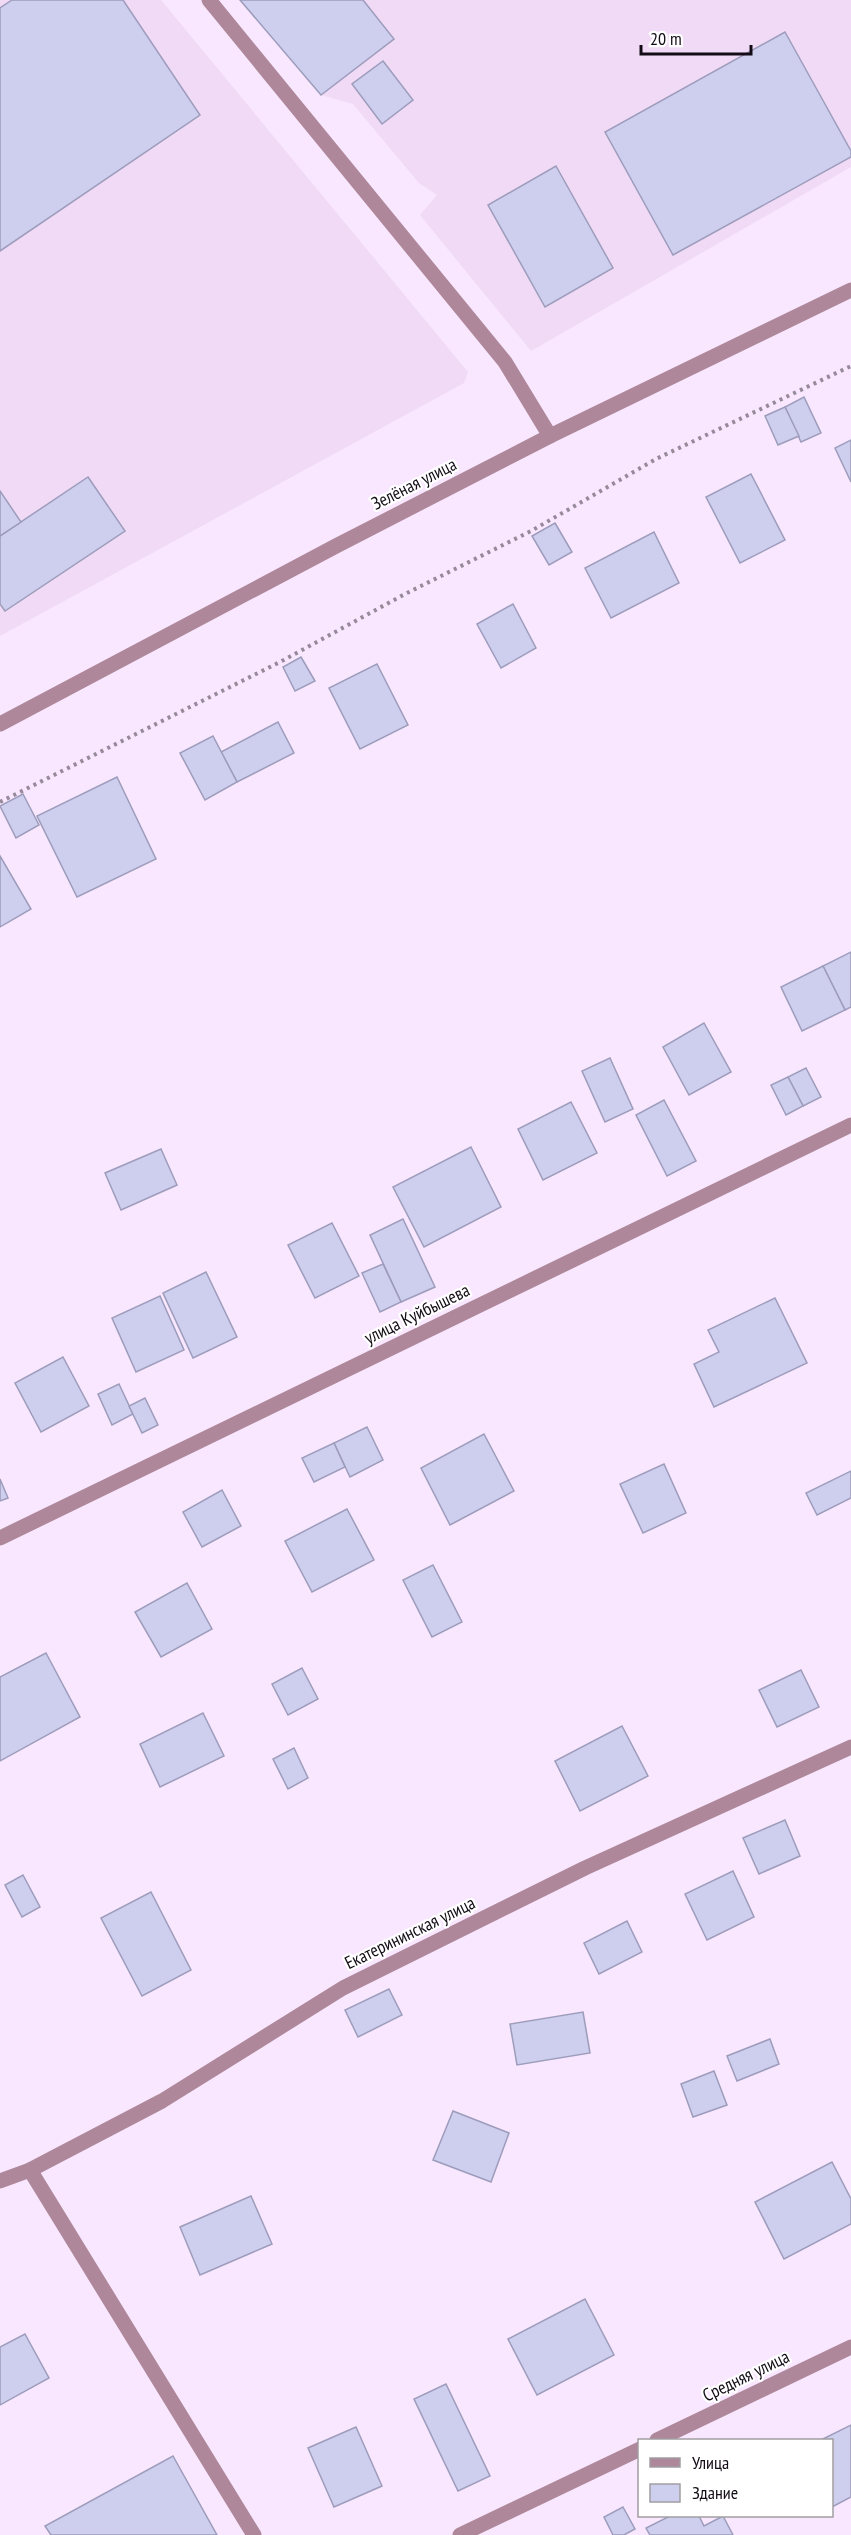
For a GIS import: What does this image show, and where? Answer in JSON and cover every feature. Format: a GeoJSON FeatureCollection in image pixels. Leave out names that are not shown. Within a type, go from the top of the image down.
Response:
{"type":"FeatureCollection","features":[{"type":"Feature","properties":{"kind":"street"},"geometry":{"type":"LineString","coordinates":[[209,0],[504,362],[550,436]]}},
{"type":"Feature","properties":{"kind":"street","name":"Зелёная улица"},"geometry":{"type":"LineString","coordinates":[[0,724],[336,546],[550,436],[851,290]]}},
{"type":"Feature","properties":{"kind":"street","name":"улица Куйбышева"},"geometry":{"type":"LineString","coordinates":[[0,1538],[851,1125]]}},
{"type":"Feature","properties":{"kind":"street","name":"Екатерининская улица"},"geometry":{"type":"LineString","coordinates":[[0,2181],[30,2169],[162,2101],[343,1988],[585,1868],[851,1747]]}},
{"type":"Feature","properties":{"kind":"street"},"geometry":{"type":"LineString","coordinates":[[30,2169],[254,2535]]}},
{"type":"Feature","properties":{"kind":"street","name":"Средняя улица"},"geometry":{"type":"LineString","coordinates":[[659,2439],[851,2347]]}},
{"type":"Feature","properties":{"kind":"street"},"geometry":{"type":"LineString","coordinates":[[460,2535],[638,2449]]}},
{"type":"Feature","properties":{"kind":"path"},"geometry":{"type":"LineString","coordinates":[[0,802],[280,662],[405,594],[531,531],[656,459],[851,366]]}},
{"type":"Feature","properties":{"kind":"shaded area"},"geometry":{"type":"Polygon","coordinates":[[[0,0],[161,0],[468,372],[464,383],[0,636],[0,0]]]}},
{"type":"Feature","properties":{"kind":"shaded area"},"geometry":{"type":"Polygon","coordinates":[[[240,0],[851,0],[851,167],[531,351],[420,215],[437,195],[419,183],[353,104],[321,95],[240,0]]]}},
{"type":"Feature","properties":{"kind":"building"},"geometry":{"type":"Polygon","coordinates":[[[12,0],[123,0],[200,115],[0,251],[0,8],[12,0]]]}},
{"type":"Feature","properties":{"kind":"building"},"geometry":{"type":"Polygon","coordinates":[[[240,0],[363,0],[394,39],[321,95],[240,0]]]}},
{"type":"Feature","properties":{"kind":"building"},"geometry":{"type":"Polygon","coordinates":[[[785,32],[851,151],[851,157],[673,255],[605,132],[785,32]]]}},
{"type":"Feature","properties":{"kind":"building"},"geometry":{"type":"Polygon","coordinates":[[[383,61],[413,100],[382,124],[352,84],[383,61]]]}},
{"type":"Feature","properties":{"kind":"building"},"geometry":{"type":"Polygon","coordinates":[[[556,166],[613,268],[545,307],[488,205],[556,166]]]}},
{"type":"Feature","properties":{"kind":"building"},"geometry":{"type":"Polygon","coordinates":[[[804,397],[821,433],[801,442],[785,407],[804,397]]]}},
{"type":"Feature","properties":{"kind":"building"},"geometry":{"type":"Polygon","coordinates":[[[785,407],[799,436],[778,445],[765,416],[785,407]]]}},
{"type":"Feature","properties":{"kind":"building"},"geometry":{"type":"Polygon","coordinates":[[[851,440],[851,482],[835,448],[851,440]]]}},
{"type":"Feature","properties":{"kind":"building"},"geometry":{"type":"Polygon","coordinates":[[[751,474],[785,540],[740,563],[706,497],[751,474]]]}},
{"type":"Feature","properties":{"kind":"building"},"geometry":{"type":"Polygon","coordinates":[[[88,477],[125,531],[5,611],[0,604],[0,536],[88,477]]]}},
{"type":"Feature","properties":{"kind":"building"},"geometry":{"type":"Polygon","coordinates":[[[0,491],[21,522],[0,536],[0,491]]]}},
{"type":"Feature","properties":{"kind":"building"},"geometry":{"type":"Polygon","coordinates":[[[555,523],[572,552],[549,565],[532,536],[555,523]]]}},
{"type":"Feature","properties":{"kind":"building"},"geometry":{"type":"Polygon","coordinates":[[[654,532],[679,583],[611,618],[585,568],[654,532]]]}},
{"type":"Feature","properties":{"kind":"building"},"geometry":{"type":"Polygon","coordinates":[[[513,604],[536,648],[501,668],[477,624],[513,604]]]}},
{"type":"Feature","properties":{"kind":"building"},"geometry":{"type":"Polygon","coordinates":[[[301,657],[315,681],[295,691],[283,667],[301,657]]]}},
{"type":"Feature","properties":{"kind":"building"},"geometry":{"type":"Polygon","coordinates":[[[377,664],[408,725],[360,749],[329,688],[377,664]]]}},
{"type":"Feature","properties":{"kind":"building"},"geometry":{"type":"Polygon","coordinates":[[[278,722],[294,753],[237,782],[221,752],[278,722]]]}},
{"type":"Feature","properties":{"kind":"building"},"geometry":{"type":"Polygon","coordinates":[[[213,736],[237,782],[205,800],[180,753],[213,736]]]}},
{"type":"Feature","properties":{"kind":"building"},"geometry":{"type":"Polygon","coordinates":[[[117,777],[156,859],[77,897],[37,816],[117,777]]]}},
{"type":"Feature","properties":{"kind":"building"},"geometry":{"type":"Polygon","coordinates":[[[23,794],[39,825],[16,838],[0,806],[23,794]]]}},
{"type":"Feature","properties":{"kind":"building"},"geometry":{"type":"Polygon","coordinates":[[[0,856],[31,909],[0,927],[0,856]]]}},
{"type":"Feature","properties":{"kind":"building"},"geometry":{"type":"Polygon","coordinates":[[[851,952],[851,1007],[845,1010],[823,966],[851,952]]]}},
{"type":"Feature","properties":{"kind":"building"},"geometry":{"type":"Polygon","coordinates":[[[823,966],[845,1010],[802,1031],[781,987],[823,966]]]}},
{"type":"Feature","properties":{"kind":"building"},"geometry":{"type":"Polygon","coordinates":[[[704,1023],[731,1072],[689,1095],[663,1047],[704,1023]]]}},
{"type":"Feature","properties":{"kind":"building"},"geometry":{"type":"Polygon","coordinates":[[[610,1058],[633,1109],[605,1122],[582,1071],[610,1058]]]}},
{"type":"Feature","properties":{"kind":"building"},"geometry":{"type":"Polygon","coordinates":[[[806,1068],[821,1097],[803,1106],[788,1077],[806,1068]]]}},
{"type":"Feature","properties":{"kind":"building"},"geometry":{"type":"Polygon","coordinates":[[[788,1077],[803,1106],[786,1115],[771,1085],[788,1077]]]}},
{"type":"Feature","properties":{"kind":"building"},"geometry":{"type":"Polygon","coordinates":[[[664,1100],[696,1161],[667,1176],[636,1115],[664,1100]]]}},
{"type":"Feature","properties":{"kind":"building"},"geometry":{"type":"Polygon","coordinates":[[[571,1102],[597,1153],[543,1180],[518,1129],[571,1102]]]}},
{"type":"Feature","properties":{"kind":"building"},"geometry":{"type":"Polygon","coordinates":[[[471,1147],[501,1207],[424,1247],[393,1187],[471,1147]]]}},
{"type":"Feature","properties":{"kind":"building"},"geometry":{"type":"Polygon","coordinates":[[[161,1149],[177,1185],[121,1210],[105,1173],[161,1149]]]}},
{"type":"Feature","properties":{"kind":"building"},"geometry":{"type":"Polygon","coordinates":[[[403,1219],[435,1287],[401,1302],[370,1235],[403,1219]]]}},
{"type":"Feature","properties":{"kind":"building"},"geometry":{"type":"Polygon","coordinates":[[[332,1223],[359,1276],[315,1298],[288,1245],[332,1223]]]}},
{"type":"Feature","properties":{"kind":"building"},"geometry":{"type":"Polygon","coordinates":[[[383,1264],[401,1302],[380,1312],[362,1273],[383,1264]]]}},
{"type":"Feature","properties":{"kind":"building"},"geometry":{"type":"Polygon","coordinates":[[[206,1272],[237,1337],[193,1358],[163,1293],[206,1272]]]}},
{"type":"Feature","properties":{"kind":"building"},"geometry":{"type":"Polygon","coordinates":[[[160,1296],[184,1350],[136,1372],[112,1318],[160,1296]]]}},
{"type":"Feature","properties":{"kind":"building"},"geometry":{"type":"Polygon","coordinates":[[[775,1298],[807,1363],[714,1407],[694,1364],[719,1352],[708,1330],[775,1298]]]}},
{"type":"Feature","properties":{"kind":"building"},"geometry":{"type":"Polygon","coordinates":[[[63,1357],[89,1406],[41,1432],[15,1383],[63,1357]]]}},
{"type":"Feature","properties":{"kind":"building"},"geometry":{"type":"Polygon","coordinates":[[[119,1384],[133,1414],[112,1425],[98,1394],[119,1384]]]}},
{"type":"Feature","properties":{"kind":"building"},"geometry":{"type":"Polygon","coordinates":[[[145,1398],[158,1425],[142,1433],[129,1406],[145,1398]]]}},
{"type":"Feature","properties":{"kind":"building"},"geometry":{"type":"Polygon","coordinates":[[[367,1427],[383,1460],[350,1477],[334,1443],[367,1427]]]}},
{"type":"Feature","properties":{"kind":"building"},"geometry":{"type":"Polygon","coordinates":[[[484,1434],[514,1491],[450,1525],[421,1468],[484,1434]]]}},
{"type":"Feature","properties":{"kind":"building"},"geometry":{"type":"Polygon","coordinates":[[[334,1443],[345,1467],[314,1482],[302,1458],[334,1443]]]}},
{"type":"Feature","properties":{"kind":"building"},"geometry":{"type":"Polygon","coordinates":[[[664,1464],[686,1513],[643,1533],[620,1484],[664,1464]]]}},
{"type":"Feature","properties":{"kind":"building"},"geometry":{"type":"Polygon","coordinates":[[[851,1471],[851,1498],[817,1515],[806,1493],[851,1471]]]}},
{"type":"Feature","properties":{"kind":"building"},"geometry":{"type":"Polygon","coordinates":[[[0,1479],[8,1498],[0,1501],[0,1479]]]}},
{"type":"Feature","properties":{"kind":"building"},"geometry":{"type":"Polygon","coordinates":[[[222,1490],[241,1526],[202,1547],[183,1512],[222,1490]]]}},
{"type":"Feature","properties":{"kind":"building"},"geometry":{"type":"Polygon","coordinates":[[[347,1509],[374,1560],[312,1592],[285,1541],[347,1509]]]}},
{"type":"Feature","properties":{"kind":"building"},"geometry":{"type":"Polygon","coordinates":[[[433,1565],[462,1622],[432,1637],[403,1580],[433,1565]]]}},
{"type":"Feature","properties":{"kind":"building"},"geometry":{"type":"Polygon","coordinates":[[[187,1583],[212,1629],[161,1657],[135,1612],[187,1583]]]}},
{"type":"Feature","properties":{"kind":"building"},"geometry":{"type":"Polygon","coordinates":[[[46,1653],[80,1717],[0,1761],[0,1677],[46,1653]]]}},
{"type":"Feature","properties":{"kind":"building"},"geometry":{"type":"Polygon","coordinates":[[[302,1668],[318,1699],[288,1715],[272,1684],[302,1668]]]}},
{"type":"Feature","properties":{"kind":"building"},"geometry":{"type":"Polygon","coordinates":[[[801,1670],[819,1707],[777,1727],[759,1690],[801,1670]]]}},
{"type":"Feature","properties":{"kind":"building"},"geometry":{"type":"Polygon","coordinates":[[[203,1713],[224,1756],[160,1787],[140,1744],[203,1713]]]}},
{"type":"Feature","properties":{"kind":"building"},"geometry":{"type":"Polygon","coordinates":[[[622,1726],[648,1776],[580,1811],[555,1761],[622,1726]]]}},
{"type":"Feature","properties":{"kind":"building"},"geometry":{"type":"Polygon","coordinates":[[[294,1748],[308,1778],[288,1789],[273,1759],[294,1748]]]}},
{"type":"Feature","properties":{"kind":"building"},"geometry":{"type":"Polygon","coordinates":[[[785,1820],[800,1856],[759,1874],[743,1838],[785,1820]]]}},
{"type":"Feature","properties":{"kind":"building"},"geometry":{"type":"Polygon","coordinates":[[[733,1871],[754,1917],[707,1940],[685,1894],[733,1871]]]}},
{"type":"Feature","properties":{"kind":"building"},"geometry":{"type":"Polygon","coordinates":[[[23,1875],[40,1907],[22,1917],[5,1885],[23,1875]]]}},
{"type":"Feature","properties":{"kind":"building"},"geometry":{"type":"Polygon","coordinates":[[[151,1892],[191,1970],[142,1996],[101,1918],[151,1892]]]}},
{"type":"Feature","properties":{"kind":"building"},"geometry":{"type":"Polygon","coordinates":[[[627,1921],[642,1952],[599,1974],[584,1943],[627,1921]]]}},
{"type":"Feature","properties":{"kind":"building"},"geometry":{"type":"Polygon","coordinates":[[[389,1989],[402,2015],[358,2037],[345,2010],[389,1989]]]}},
{"type":"Feature","properties":{"kind":"building"},"geometry":{"type":"Polygon","coordinates":[[[583,2012],[590,2053],[517,2065],[510,2024],[583,2012]]]}},
{"type":"Feature","properties":{"kind":"building"},"geometry":{"type":"Polygon","coordinates":[[[770,2039],[779,2064],[737,2081],[727,2056],[770,2039]]]}},
{"type":"Feature","properties":{"kind":"building"},"geometry":{"type":"Polygon","coordinates":[[[714,2071],[727,2105],[693,2117],[681,2084],[714,2071]]]}},
{"type":"Feature","properties":{"kind":"building"},"geometry":{"type":"Polygon","coordinates":[[[453,2111],[509,2133],[491,2182],[433,2160],[453,2111]]]}},
{"type":"Feature","properties":{"kind":"building"},"geometry":{"type":"Polygon","coordinates":[[[832,2162],[851,2199],[851,2224],[784,2259],[755,2202],[832,2162]]]}},
{"type":"Feature","properties":{"kind":"building"},"geometry":{"type":"Polygon","coordinates":[[[251,2196],[272,2244],[200,2275],[180,2227],[251,2196]]]}},
{"type":"Feature","properties":{"kind":"building"},"geometry":{"type":"Polygon","coordinates":[[[585,2299],[614,2355],[537,2395],[508,2339],[585,2299]]]}},
{"type":"Feature","properties":{"kind":"building"},"geometry":{"type":"Polygon","coordinates":[[[25,2334],[49,2378],[0,2405],[0,2347],[25,2334]]]}},
{"type":"Feature","properties":{"kind":"building"},"geometry":{"type":"Polygon","coordinates":[[[446,2384],[490,2476],[458,2491],[414,2399],[446,2384]]]}},
{"type":"Feature","properties":{"kind":"building"},"geometry":{"type":"Polygon","coordinates":[[[851,2425],[851,2497],[833,2506],[833,2439],[823,2439],[851,2425]]]}},
{"type":"Feature","properties":{"kind":"building"},"geometry":{"type":"Polygon","coordinates":[[[356,2427],[382,2486],[334,2507],[308,2448],[356,2427]]]}},
{"type":"Feature","properties":{"kind":"building"},"geometry":{"type":"Polygon","coordinates":[[[173,2456],[217,2535],[51,2535],[45,2526],[173,2456]]]}},
{"type":"Feature","properties":{"kind":"building"},"geometry":{"type":"Polygon","coordinates":[[[623,2507],[635,2529],[624,2535],[613,2535],[604,2517],[623,2507]]]}},
{"type":"Feature","properties":{"kind":"building"},"geometry":{"type":"Polygon","coordinates":[[[668,2517],[700,2517],[704,2526],[724,2517],[733,2535],[650,2535],[646,2528],[668,2517]]]}}]}
